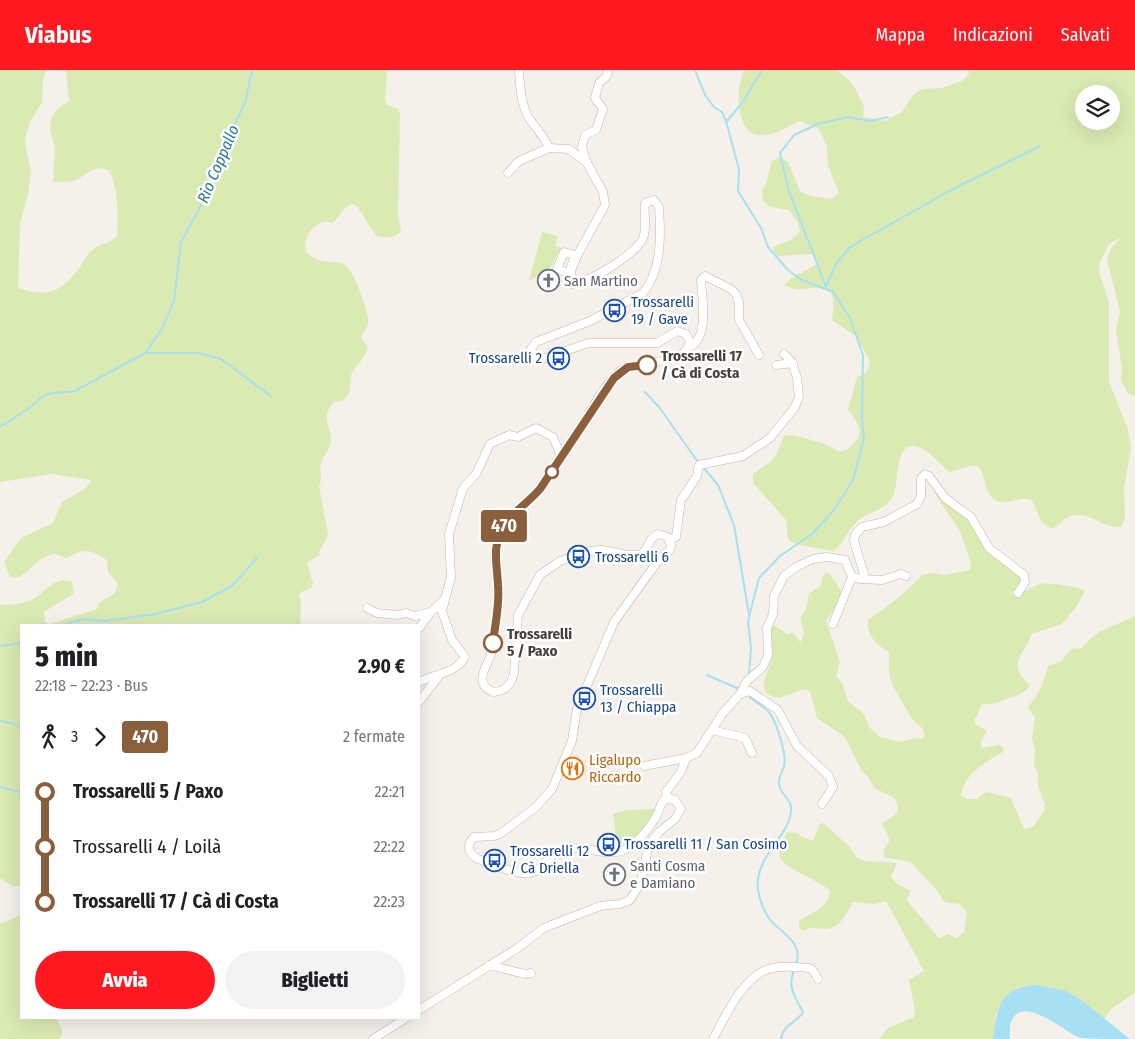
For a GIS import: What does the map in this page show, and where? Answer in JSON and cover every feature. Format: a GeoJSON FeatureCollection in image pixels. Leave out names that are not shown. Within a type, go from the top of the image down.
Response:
{"type":"FeatureCollection","features":[{"type":"Feature","properties":{"kind":"street"},"geometry":{"type":"LineString","coordinates":[[519,70],[520,87],[528,116],[543,134],[549,148]]}},
{"type":"Feature","properties":{"kind":"street"},"geometry":{"type":"LineString","coordinates":[[608,70],[607,76],[599,83],[595,98],[603,109],[601,122],[596,130],[585,135],[582,144],[587,163],[603,192],[604,205],[578,254],[570,278],[578,284],[612,266],[640,244],[646,224],[645,204],[648,200],[654,200],[660,207],[656,269],[649,286],[643,293],[590,321],[536,342],[532,347],[532,352],[536,358],[543,359],[588,343],[651,344],[662,341],[681,331],[690,339],[688,348]]}},
{"type":"Feature","properties":{"kind":"street"},"geometry":{"type":"LineString","coordinates":[[508,173],[519,162],[549,148],[569,149],[587,163]]}},
{"type":"Feature","properties":{"kind":"street"},"geometry":{"type":"LineString","coordinates":[[667,798],[660,806],[655,820],[638,839],[621,851],[603,852],[572,848],[565,849],[549,857],[537,869],[529,873],[517,872],[478,859],[469,850],[470,843],[474,837],[500,834],[536,806],[552,790],[572,741],[577,709],[614,622],[658,561],[670,550],[670,540],[666,535],[656,535],[650,539],[646,550],[637,556],[609,550],[590,551],[560,561],[540,575],[518,614],[513,679],[508,687],[498,692],[487,689],[482,679],[483,671],[492,648],[496,618],[498,584],[494,560],[497,540],[511,516],[530,500],[562,458],[592,408],[621,370],[637,365],[662,362],[692,346],[702,333],[704,301],[701,278],[709,277],[731,288],[736,294],[739,302],[737,311],[739,320],[759,355]]}},
{"type":"Feature","properties":{"kind":"street"},"geometry":{"type":"LineString","coordinates":[[670,540],[675,539],[678,529],[681,500],[697,476],[699,466],[743,456],[770,438],[795,407],[799,389],[793,363],[784,354]]}},
{"type":"Feature","properties":{"kind":"street"},"geometry":{"type":"LineString","coordinates":[[776,365],[793,363]]}},
{"type":"Feature","properties":{"kind":"street"},"geometry":{"type":"LineString","coordinates":[[420,701],[438,677],[460,664],[465,657],[457,648],[447,629],[442,611],[451,571],[449,534],[464,485],[476,474],[490,444],[509,435],[514,437],[538,428],[554,439],[562,458]]}},
{"type":"Feature","properties":{"kind":"street"},"geometry":{"type":"LineString","coordinates":[[861,579],[864,574],[854,541],[855,535],[865,526],[884,522],[917,504],[921,496],[921,478],[927,474],[945,498],[971,517],[989,548],[1024,575],[1025,582],[1018,593]]}},
{"type":"Feature","properties":{"kind":"street"},"geometry":{"type":"LineString","coordinates":[[644,766],[686,758],[700,750],[722,714],[747,689],[763,667],[768,655],[768,622],[773,614],[774,596],[784,576],[803,562],[827,557],[845,560],[852,577],[833,624]]}},
{"type":"Feature","properties":{"kind":"street"},"geometry":{"type":"LineString","coordinates":[[852,577],[882,580],[900,574],[906,576]]}},
{"type":"Feature","properties":{"kind":"street"},"geometry":{"type":"LineString","coordinates":[[420,627],[445,600]]}},
{"type":"Feature","properties":{"kind":"street"},"geometry":{"type":"LineString","coordinates":[[367,608],[371,611],[394,615],[406,613],[415,616],[432,612]]}},
{"type":"Feature","properties":{"kind":"street"},"geometry":{"type":"LineString","coordinates":[[420,682],[438,677]]}},
{"type":"Feature","properties":{"kind":"street"},"geometry":{"type":"LineString","coordinates":[[747,689],[778,710],[796,746],[829,776],[833,787],[822,804]]}},
{"type":"Feature","properties":{"kind":"street"},"geometry":{"type":"LineString","coordinates":[[712,730],[745,738],[752,753]]}},
{"type":"Feature","properties":{"kind":"street"},"geometry":{"type":"LineString","coordinates":[[667,798],[666,792],[681,772],[686,758]]}},
{"type":"Feature","properties":{"kind":"street"},"geometry":{"type":"LineString","coordinates":[[420,1009],[553,923],[600,906],[620,904],[630,900],[640,884],[649,845],[659,832],[680,812],[677,802],[667,798]]}},
{"type":"Feature","properties":{"kind":"street"},"geometry":{"type":"LineString","coordinates":[[489,966],[525,974],[531,973]]}},
{"type":"Feature","properties":{"kind":"street"},"geometry":{"type":"LineString","coordinates":[[713,1039],[732,1003],[755,977],[769,969],[789,966],[812,969],[818,979]]}},
{"type":"Feature","properties":{"kind":"street"},"geometry":{"type":"LineString","coordinates":[[373,1039],[404,1019]]}},
{"type":"Feature","properties":{"kind":"green space"},"geometry":{"type":"Polygon","coordinates":[[[0,70],[46,70],[43,80],[42,102],[30,122],[26,136],[25,144],[31,172],[28,194],[20,224],[18,288],[46,292],[54,291],[67,282],[91,251],[117,236],[118,211],[116,194],[109,171],[99,168],[73,181],[53,182],[55,148],[50,130],[51,119],[56,110],[69,101],[66,70],[387,70],[385,101],[388,105],[398,109],[400,114],[398,215],[401,231],[393,237],[377,236],[361,211],[354,204],[346,207],[337,219],[331,223],[326,221],[316,225],[309,232],[305,247],[306,252],[312,257],[346,266],[353,276],[367,311],[368,324],[361,338],[368,346],[363,358],[351,376],[349,393],[341,401],[333,403],[327,413],[331,441],[321,463],[321,481],[319,486],[328,534],[319,555],[307,563],[313,583],[311,588],[301,592],[299,596],[301,603],[301,624],[50,624],[97,609],[99,603],[115,593],[118,584],[108,572],[107,560],[87,551],[67,558],[56,554],[49,555],[16,578],[10,576],[4,562],[21,538],[53,523],[62,502],[86,488],[92,480],[51,474],[0,482],[0,70]]]}},
{"type":"Feature","properties":{"kind":"green space"},"geometry":{"type":"Polygon","coordinates":[[[745,70],[836,70],[849,80],[855,88],[864,106],[863,117],[884,121],[902,112],[913,95],[922,89],[942,88],[962,81],[969,74],[968,70],[1135,70],[1135,397],[1128,393],[1121,380],[1122,368],[1116,330],[1120,311],[1107,259],[1111,248],[1121,237],[1109,244],[1100,262],[1099,272],[1109,302],[1109,382],[1128,429],[1131,448],[1124,488],[1125,518],[1121,527],[1114,527],[1082,515],[1075,515],[1068,517],[1053,529],[1041,521],[1032,500],[1024,499],[1004,502],[992,498],[978,466],[949,472],[927,451],[919,447],[910,446],[904,450],[901,456],[895,492],[892,498],[884,506],[862,517],[834,551],[795,544],[788,539],[786,520],[753,483],[753,474],[770,462],[777,454],[784,435],[798,436],[822,443],[839,451],[851,447],[860,433],[856,421],[848,410],[857,377],[867,372],[870,362],[857,337],[832,320],[833,303],[831,293],[827,289],[794,289],[784,285],[792,278],[818,263],[814,254],[775,256],[773,247],[792,239],[800,232],[798,222],[789,210],[770,207],[763,200],[762,190],[767,182],[771,162],[779,157],[788,162],[800,191],[810,196],[831,199],[839,193],[828,166],[827,146],[818,128],[799,121],[772,134],[754,134],[748,130],[741,115],[739,105],[740,85],[745,70]]]}},
{"type":"Feature","properties":{"kind":"green space"},"geometry":{"type":"Polygon","coordinates":[[[542,232],[558,236],[555,246],[561,247],[551,267],[529,281],[542,232]]]}},
{"type":"Feature","properties":{"kind":"green space"},"geometry":{"type":"Polygon","coordinates":[[[934,489],[969,520],[979,537],[1020,574],[1023,581],[1011,594],[1023,592],[1041,584],[1071,586],[1085,591],[1076,607],[1062,624],[1031,634],[1018,664],[1018,670],[1030,686],[1018,695],[994,703],[982,704],[974,720],[975,724],[987,731],[981,741],[981,748],[1000,745],[1003,748],[1003,752],[983,764],[966,781],[961,795],[967,799],[977,799],[986,792],[1011,798],[1024,829],[1034,826],[1044,811],[1045,804],[1038,787],[1038,772],[1034,766],[1035,750],[1032,739],[1035,717],[1028,708],[1029,705],[1038,693],[1048,666],[1061,661],[1071,649],[1082,648],[1101,631],[1135,616],[1135,993],[1112,1008],[1104,1020],[1076,999],[1058,990],[1047,987],[1023,986],[996,1014],[993,1039],[879,1039],[888,1028],[914,1017],[915,1010],[909,980],[924,971],[886,901],[875,904],[853,902],[843,919],[831,928],[812,928],[803,931],[799,928],[799,921],[824,905],[830,890],[786,865],[781,860],[779,850],[787,832],[798,833],[800,836],[813,841],[820,824],[823,823],[850,847],[857,858],[866,861],[897,863],[891,877],[897,884],[911,891],[907,899],[908,902],[939,938],[948,934],[956,938],[964,932],[967,912],[959,904],[944,902],[936,889],[910,862],[884,857],[884,850],[890,840],[882,824],[897,813],[898,806],[895,798],[874,788],[869,778],[861,770],[845,737],[817,718],[810,691],[803,689],[784,696],[775,697],[765,692],[764,687],[772,657],[772,624],[787,634],[794,633],[800,642],[804,633],[800,618],[806,609],[809,594],[820,586],[825,572],[829,573],[841,591],[839,602],[826,620],[840,662],[836,676],[842,683],[848,701],[864,714],[869,727],[880,737],[901,742],[915,738],[922,739],[924,737],[923,729],[912,719],[893,686],[889,673],[889,652],[880,646],[870,635],[868,620],[897,599],[922,575],[930,573],[945,575],[970,570],[971,563],[960,531],[937,497],[934,489]]]}},
{"type":"Feature","properties":{"kind":"green space"},"geometry":{"type":"Polygon","coordinates":[[[65,580],[72,582],[74,593],[44,612],[45,622],[50,624],[20,624],[20,886],[13,886],[0,878],[0,605],[28,601],[55,583],[65,580]]]}},
{"type":"Feature","properties":{"kind":"green space"},"geometry":{"type":"Polygon","coordinates":[[[656,809],[654,816],[633,840],[617,844],[613,814],[627,810],[656,809]]]}},
{"type":"Feature","properties":{"kind":"green space"},"geometry":{"type":"Polygon","coordinates":[[[20,915],[20,1019],[57,1019],[62,1029],[62,1036],[59,1039],[0,1039],[0,924],[20,915]]]}},
{"type":"Feature","properties":{"kind":"water"},"geometry":{"type":"Polygon","coordinates":[[[1036,985],[1066,991],[1080,999],[1130,1039],[1080,1038],[1045,1017],[1026,1011],[1018,1013],[1012,1020],[1010,1039],[993,1039],[996,1018],[1003,1001],[1015,990],[1036,985]]]}},
{"type":"Feature","properties":{"kind":"waterway","name":"Rio Coppallo"},"geometry":{"type":"LineString","coordinates":[[0,427],[46,394],[75,391],[145,353],[162,329],[174,301],[181,242],[215,179],[220,154],[245,103],[252,70]]}},
{"type":"Feature","properties":{"kind":"waterway"},"geometry":{"type":"LineString","coordinates":[[695,70],[705,95],[714,107],[722,112],[726,121],[739,169],[738,191],[761,228],[768,247],[788,270],[800,279],[833,292],[850,318],[863,355],[862,420],[864,439],[853,480],[834,510],[812,534],[780,556],[759,578],[748,621],[751,648],[749,676]]}},
{"type":"Feature","properties":{"kind":"waterway"},"geometry":{"type":"LineString","coordinates":[[727,121],[742,103],[762,70]]}},
{"type":"Feature","properties":{"kind":"waterway"},"geometry":{"type":"LineString","coordinates":[[826,287],[789,191],[780,153],[794,135],[818,124],[848,117],[870,121],[888,117]]}},
{"type":"Feature","properties":{"kind":"waterway"},"geometry":{"type":"LineString","coordinates":[[826,287],[836,264],[850,247],[953,189],[1040,146]]}},
{"type":"Feature","properties":{"kind":"waterway"},"geometry":{"type":"LineString","coordinates":[[145,353],[199,353],[221,359],[272,397]]}},
{"type":"Feature","properties":{"kind":"waterway"},"geometry":{"type":"LineString","coordinates":[[645,392],[659,407],[698,462]]}},
{"type":"Feature","properties":{"kind":"waterway"},"geometry":{"type":"LineString","coordinates":[[703,467],[718,485],[734,525],[749,615]]}},
{"type":"Feature","properties":{"kind":"waterway"},"geometry":{"type":"LineString","coordinates":[[66,624],[84,619],[104,621],[155,614],[202,602],[232,586],[257,558]]}},
{"type":"Feature","properties":{"kind":"waterway"},"geometry":{"type":"LineString","coordinates":[[0,646],[20,643]]}},
{"type":"Feature","properties":{"kind":"waterway"},"geometry":{"type":"LineString","coordinates":[[707,675],[739,689]]}},
{"type":"Feature","properties":{"kind":"waterway"},"geometry":{"type":"LineString","coordinates":[[749,693],[750,698]]}},
{"type":"Feature","properties":{"kind":"waterway"},"geometry":{"type":"LineString","coordinates":[[751,698],[769,712],[779,733],[785,761],[779,779],[780,787],[788,799],[791,808],[787,825],[766,857],[760,871],[758,890],[768,917],[795,945],[798,957],[796,964]]}},
{"type":"Feature","properties":{"kind":"waterway"},"geometry":{"type":"LineString","coordinates":[[0,721],[12,723],[20,727]]}},
{"type":"Feature","properties":{"kind":"waterway"},"geometry":{"type":"LineString","coordinates":[[0,787],[20,792]]}},
{"type":"Feature","properties":{"kind":"waterway"},"geometry":{"type":"LineString","coordinates":[[781,1039],[784,1030],[803,1012],[792,987],[791,982],[794,970]]}},
{"type":"Feature","properties":{"kind":"bus line","name":"470"},"geometry":{"type":"LineString","coordinates":[[493,643],[498,584],[494,560],[497,540],[501,532],[511,516],[540,489],[562,458],[592,408],[614,378],[621,370],[628,367],[647,365]]}},
{"type":"Feature","properties":{"kind":"place","name":"San Martino"},"geometry":{"type":"Point","coordinates":[548,281]}},
{"type":"Feature","properties":{"kind":"place","name":"Trossarelli 19 / Gave"},"geometry":{"type":"Point","coordinates":[615,311]}},
{"type":"Feature","properties":{"kind":"place","name":"Trossarelli 2"},"geometry":{"type":"Point","coordinates":[558,358]}},
{"type":"Feature","properties":{"kind":"place","name":"Trossarelli 17 / Cà di Costa"},"geometry":{"type":"Point","coordinates":[647,365]}},
{"type":"Feature","properties":{"kind":"place","name":"Trossarelli 6"},"geometry":{"type":"Point","coordinates":[579,557]}},
{"type":"Feature","properties":{"kind":"place","name":"Trossarelli 5 / Paxo"},"geometry":{"type":"Point","coordinates":[493,643]}},
{"type":"Feature","properties":{"kind":"place","name":"Trossarelli 13 / Chiappa"},"geometry":{"type":"Point","coordinates":[584,699]}},
{"type":"Feature","properties":{"kind":"place","name":"Ligalupo Riccardo"},"geometry":{"type":"Point","coordinates":[573,769]}},
{"type":"Feature","properties":{"kind":"place","name":"Trossarelli 11 / San Cosimo"},"geometry":{"type":"Point","coordinates":[608,844]}},
{"type":"Feature","properties":{"kind":"place","name":"Trossarelli 12 / Cà Driella"},"geometry":{"type":"Point","coordinates":[494,860]}},
{"type":"Feature","properties":{"kind":"place","name":"Santi Cosma e Damiano"},"geometry":{"type":"Point","coordinates":[614,875]}}]}
